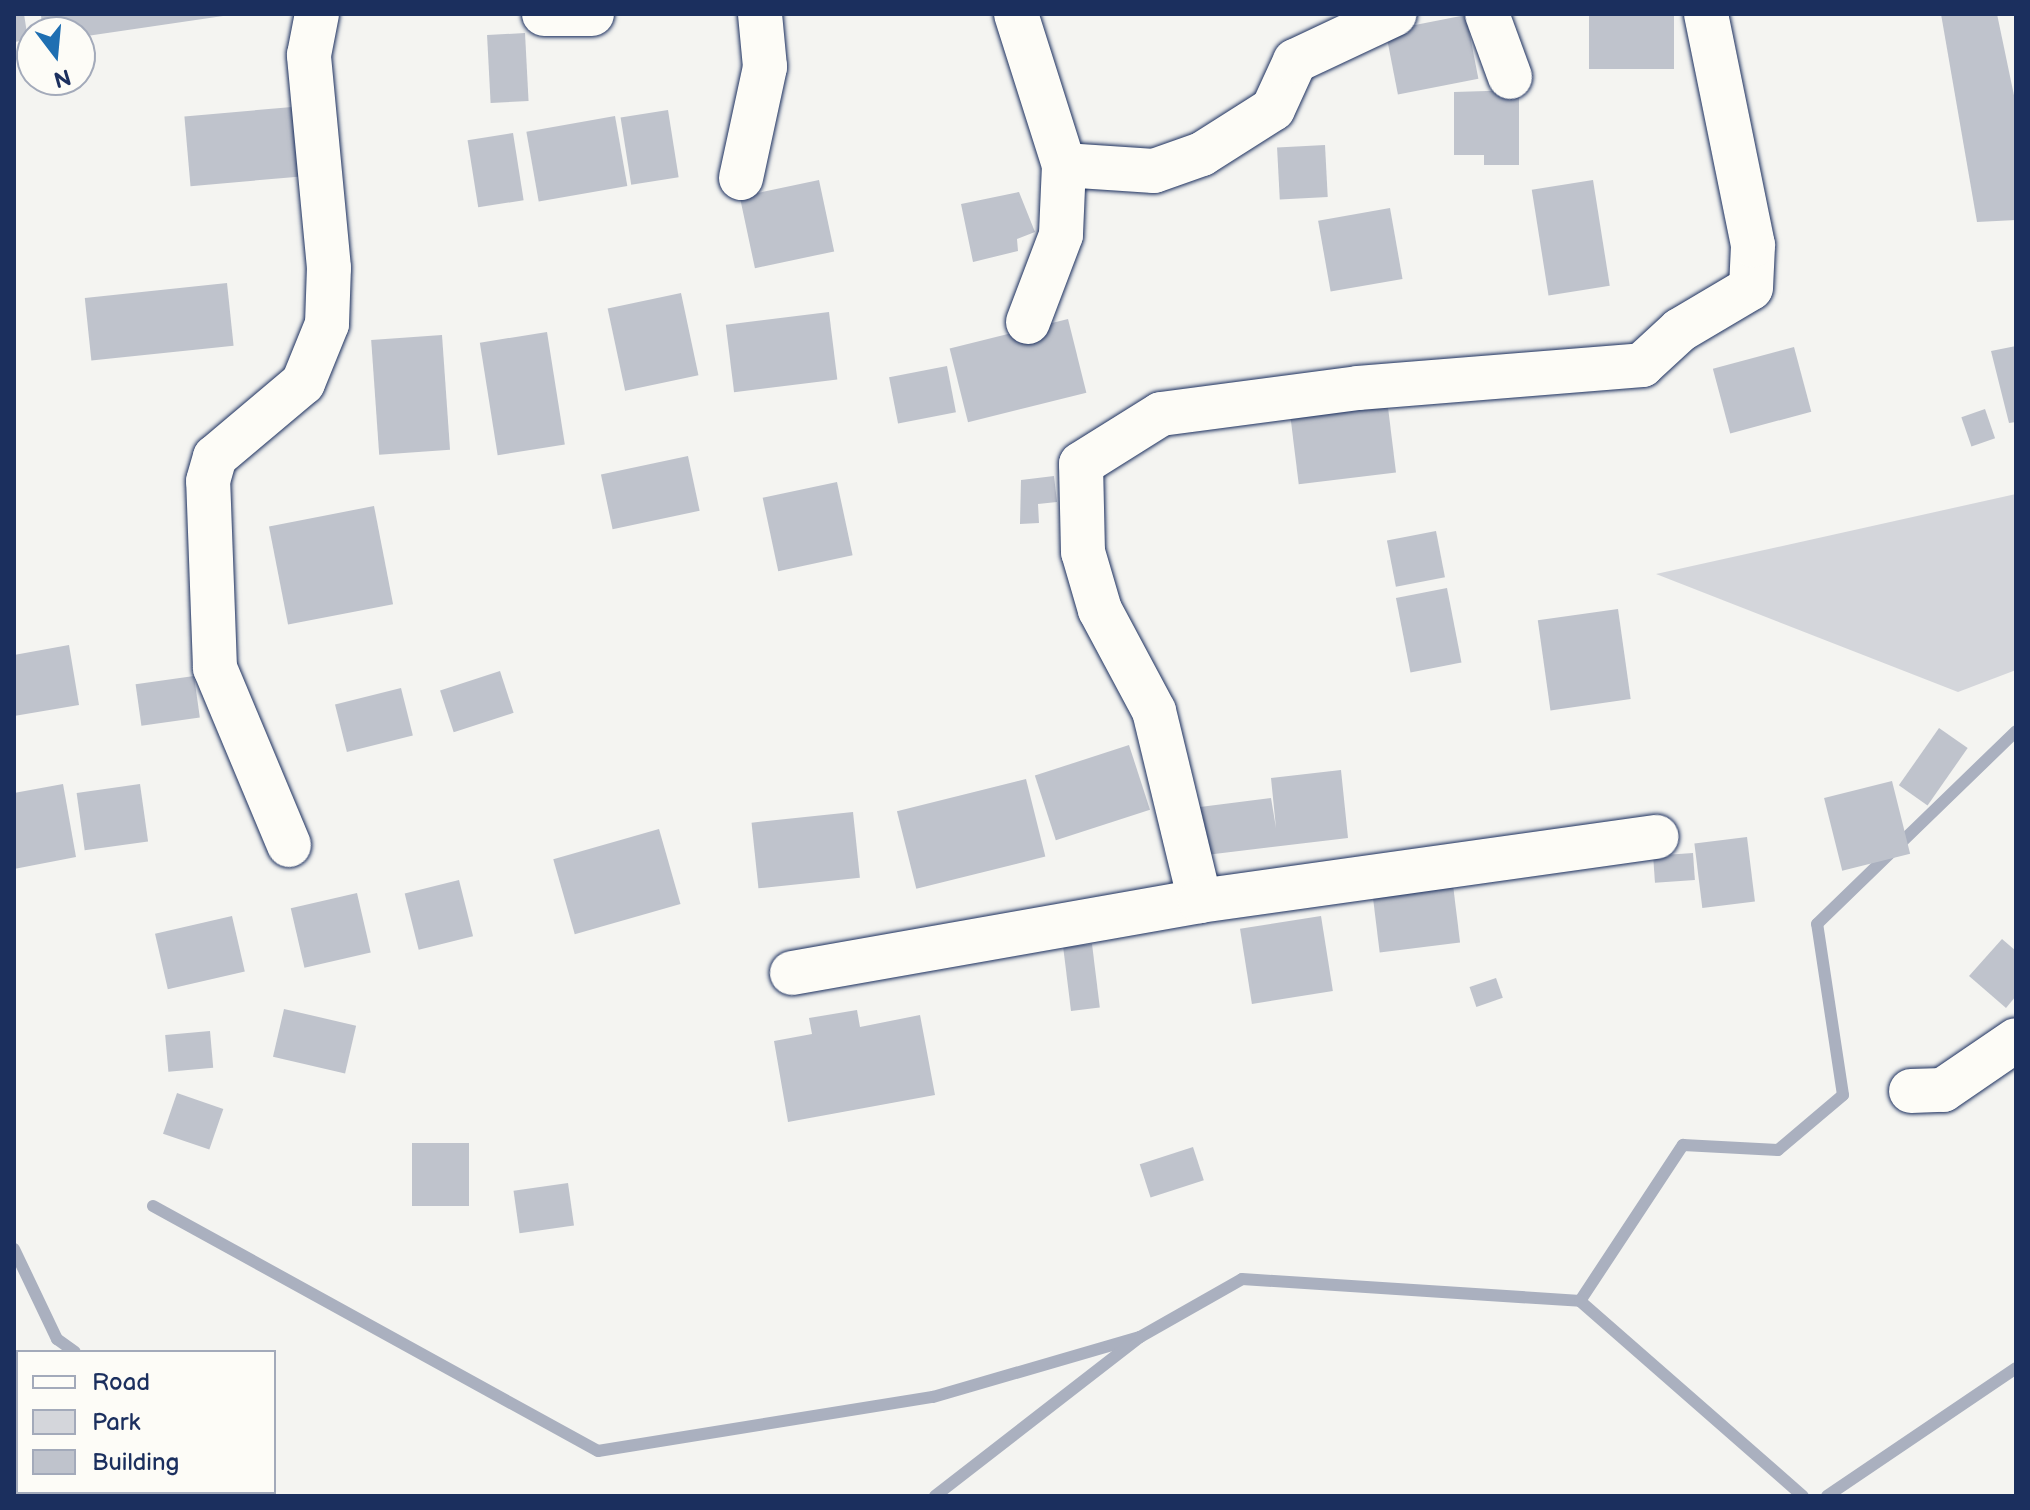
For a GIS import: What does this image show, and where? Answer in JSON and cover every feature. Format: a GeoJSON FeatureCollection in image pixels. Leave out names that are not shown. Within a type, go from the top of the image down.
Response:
{"type":"FeatureCollection","features":[{"type":"Feature","properties":{"kind":"street"},"geometry":{"type":"LineString","coordinates":[[289,845],[215,668],[208,481],[215,457],[303,383],[327,324],[329,268],[309,55],[317,14]]}},
{"type":"Feature","properties":{"kind":"street"},"geometry":{"type":"LineString","coordinates":[[544,14],[592,14]]}},
{"type":"Feature","properties":{"kind":"street"},"geometry":{"type":"LineString","coordinates":[[741,178],[765,67],[760,14]]}},
{"type":"Feature","properties":{"kind":"street"},"geometry":{"type":"LineString","coordinates":[[1016,14],[1064,165],[1061,235],[1028,322]]}},
{"type":"Feature","properties":{"kind":"street"},"geometry":{"type":"LineString","coordinates":[[1064,165],[1154,171],[1202,154],[1273,109],[1295,61],[1395,14]]}},
{"type":"Feature","properties":{"kind":"street"},"geometry":{"type":"LineString","coordinates":[[1487,14],[1510,77]]}},
{"type":"Feature","properties":{"kind":"street"},"geometry":{"type":"LineString","coordinates":[[1200,901],[1154,711],[1100,610],[1083,552],[1081,464],[1161,414],[1358,388],[1642,365],[1680,330],[1751,288],[1753,245],[1706,14]]}},
{"type":"Feature","properties":{"kind":"street"},"geometry":{"type":"LineString","coordinates":[[792,973],[1200,901],[1657,837]]}},
{"type":"Feature","properties":{"kind":"street"},"geometry":{"type":"LineString","coordinates":[[1911,1091],[1943,1090],[2016,1040]]}},
{"type":"Feature","properties":{"kind":"green space"},"geometry":{"type":"Polygon","coordinates":[[[2016,494],[2016,670],[1958,692],[1656,574],[2016,494]]]}},
{"type":"Feature","properties":{"kind":"building"},"geometry":{"type":"Polygon","coordinates":[[[14,14],[24,14],[16,16],[14,42],[14,14]]]}},
{"type":"Feature","properties":{"kind":"building"},"geometry":{"type":"Polygon","coordinates":[[[223,14],[96,35],[96,16],[41,16],[223,14]]]}},
{"type":"Feature","properties":{"kind":"building"},"geometry":{"type":"Polygon","coordinates":[[[1589,14],[1674,14],[1674,69],[1589,69],[1589,14]]]}},
{"type":"Feature","properties":{"kind":"building"},"geometry":{"type":"Polygon","coordinates":[[[1941,14],[1997,14],[2016,105],[2016,220],[1977,222],[1941,14]]]}},
{"type":"Feature","properties":{"kind":"building"},"geometry":{"type":"Polygon","coordinates":[[[1466,15],[1478,79],[1398,94],[1386,31],[1466,15]]]}},
{"type":"Feature","properties":{"kind":"building"},"geometry":{"type":"Polygon","coordinates":[[[525,33],[529,101],[491,103],[487,35],[525,33]]]}},
{"type":"Feature","properties":{"kind":"building"},"geometry":{"type":"Polygon","coordinates":[[[1519,90],[1519,165],[1484,165],[1484,155],[1454,155],[1454,92],[1519,90]]]}},
{"type":"Feature","properties":{"kind":"building"},"geometry":{"type":"Polygon","coordinates":[[[292,107],[298,177],[191,186],[184,116],[292,107]]]}},
{"type":"Feature","properties":{"kind":"building"},"geometry":{"type":"Polygon","coordinates":[[[668,110],[679,177],[631,185],[621,118],[668,110]]]}},
{"type":"Feature","properties":{"kind":"building"},"geometry":{"type":"Polygon","coordinates":[[[615,116],[627,186],[539,202],[526,132],[615,116]]]}},
{"type":"Feature","properties":{"kind":"building"},"geometry":{"type":"Polygon","coordinates":[[[513,133],[524,200],[478,207],[468,140],[513,133]]]}},
{"type":"Feature","properties":{"kind":"building"},"geometry":{"type":"Polygon","coordinates":[[[1325,145],[1328,197],[1280,199],[1277,148],[1325,145]]]}},
{"type":"Feature","properties":{"kind":"building"},"geometry":{"type":"Polygon","coordinates":[[[819,180],[834,251],[755,268],[740,197],[819,180]]]}},
{"type":"Feature","properties":{"kind":"building"},"geometry":{"type":"Polygon","coordinates":[[[1593,180],[1610,286],[1549,295],[1532,190],[1593,180]]]}},
{"type":"Feature","properties":{"kind":"building"},"geometry":{"type":"Polygon","coordinates":[[[1019,192],[1035,232],[1017,239],[1018,251],[973,262],[961,204],[1019,192]]]}},
{"type":"Feature","properties":{"kind":"building"},"geometry":{"type":"Polygon","coordinates":[[[1390,208],[1403,279],[1331,292],[1318,221],[1390,208]]]}},
{"type":"Feature","properties":{"kind":"building"},"geometry":{"type":"Polygon","coordinates":[[[227,283],[234,346],[91,361],[85,298],[227,283]]]}},
{"type":"Feature","properties":{"kind":"building"},"geometry":{"type":"Polygon","coordinates":[[[681,293],[698,375],[625,391],[608,309],[681,293]]]}},
{"type":"Feature","properties":{"kind":"building"},"geometry":{"type":"Polygon","coordinates":[[[829,312],[837,379],[734,392],[726,325],[829,312]]]}},
{"type":"Feature","properties":{"kind":"building"},"geometry":{"type":"Polygon","coordinates":[[[1068,319],[1086,393],[968,422],[950,349],[1068,319]]]}},
{"type":"Feature","properties":{"kind":"building"},"geometry":{"type":"Polygon","coordinates":[[[547,332],[565,445],[498,455],[480,343],[547,332]]]}},
{"type":"Feature","properties":{"kind":"building"},"geometry":{"type":"Polygon","coordinates":[[[442,335],[450,450],[379,455],[371,340],[442,335]]]}},
{"type":"Feature","properties":{"kind":"building"},"geometry":{"type":"Polygon","coordinates":[[[2016,346],[2016,422],[2009,423],[1991,351],[2016,346]]]}},
{"type":"Feature","properties":{"kind":"building"},"geometry":{"type":"Polygon","coordinates":[[[1794,347],[1811,412],[1730,433],[1713,369],[1794,347]]]}},
{"type":"Feature","properties":{"kind":"building"},"geometry":{"type":"Polygon","coordinates":[[[947,366],[956,412],[898,423],[889,377],[947,366]]]}},
{"type":"Feature","properties":{"kind":"building"},"geometry":{"type":"Polygon","coordinates":[[[1386,391],[1396,472],[1299,484],[1289,403],[1386,391]]]}},
{"type":"Feature","properties":{"kind":"building"},"geometry":{"type":"Polygon","coordinates":[[[1985,409],[1995,438],[1971,446],[1961,417],[1985,409]]]}},
{"type":"Feature","properties":{"kind":"building"},"geometry":{"type":"Polygon","coordinates":[[[688,456],[700,511],[613,529],[601,475],[688,456]]]}},
{"type":"Feature","properties":{"kind":"building"},"geometry":{"type":"Polygon","coordinates":[[[1054,476],[1057,502],[1038,504],[1039,523],[1020,524],[1021,480],[1054,476]]]}},
{"type":"Feature","properties":{"kind":"building"},"geometry":{"type":"Polygon","coordinates":[[[837,482],[853,555],[778,571],[763,498],[837,482]]]}},
{"type":"Feature","properties":{"kind":"building"},"geometry":{"type":"Polygon","coordinates":[[[374,506],[393,604],[288,625],[269,526],[374,506]]]}},
{"type":"Feature","properties":{"kind":"building"},"geometry":{"type":"Polygon","coordinates":[[[1436,531],[1445,577],[1396,587],[1387,541],[1436,531]]]}},
{"type":"Feature","properties":{"kind":"building"},"geometry":{"type":"Polygon","coordinates":[[[1447,588],[1462,663],[1410,673],[1396,598],[1447,588]]]}},
{"type":"Feature","properties":{"kind":"building"},"geometry":{"type":"Polygon","coordinates":[[[1618,609],[1631,699],[1550,710],[1538,620],[1618,609]]]}},
{"type":"Feature","properties":{"kind":"building"},"geometry":{"type":"Polygon","coordinates":[[[69,645],[79,705],[14,716],[14,655],[69,645]]]}},
{"type":"Feature","properties":{"kind":"building"},"geometry":{"type":"Polygon","coordinates":[[[500,671],[514,713],[454,732],[440,690],[500,671]]]}},
{"type":"Feature","properties":{"kind":"building"},"geometry":{"type":"Polygon","coordinates":[[[194,676],[200,718],[141,726],[136,684],[194,676]]]}},
{"type":"Feature","properties":{"kind":"building"},"geometry":{"type":"Polygon","coordinates":[[[401,688],[413,736],[347,752],[335,704],[401,688]]]}},
{"type":"Feature","properties":{"kind":"building"},"geometry":{"type":"Polygon","coordinates":[[[1939,728],[1968,748],[1928,805],[1899,785],[1939,728]]]}},
{"type":"Feature","properties":{"kind":"building"},"geometry":{"type":"Polygon","coordinates":[[[1129,745],[1150,810],[1056,840],[1035,776],[1129,745]]]}},
{"type":"Feature","properties":{"kind":"building"},"geometry":{"type":"Polygon","coordinates":[[[1341,770],[1348,838],[1206,855],[1200,807],[1271,798],[1276,828],[1271,778],[1341,770]]]}},
{"type":"Feature","properties":{"kind":"building"},"geometry":{"type":"Polygon","coordinates":[[[1026,779],[1045,857],[916,889],[897,811],[1026,779]]]}},
{"type":"Feature","properties":{"kind":"building"},"geometry":{"type":"Polygon","coordinates":[[[1892,781],[1910,854],[1842,871],[1824,798],[1892,781]]]}},
{"type":"Feature","properties":{"kind":"building"},"geometry":{"type":"Polygon","coordinates":[[[63,784],[76,857],[14,869],[14,793],[63,784]]]}},
{"type":"Feature","properties":{"kind":"building"},"geometry":{"type":"Polygon","coordinates":[[[140,784],[148,841],[85,850],[77,793],[140,784]]]}},
{"type":"Feature","properties":{"kind":"building"},"geometry":{"type":"Polygon","coordinates":[[[853,812],[860,878],[758,888],[752,823],[853,812]]]}},
{"type":"Feature","properties":{"kind":"building"},"geometry":{"type":"Polygon","coordinates":[[[659,829],[680,904],[575,934],[553,859],[659,829]]]}},
{"type":"Feature","properties":{"kind":"building"},"geometry":{"type":"Polygon","coordinates":[[[1747,837],[1755,902],[1702,908],[1694,843],[1747,837]]]}},
{"type":"Feature","properties":{"kind":"building"},"geometry":{"type":"Polygon","coordinates":[[[1693,853],[1695,880],[1655,883],[1653,856],[1693,853]]]}},
{"type":"Feature","properties":{"kind":"building"},"geometry":{"type":"Polygon","coordinates":[[[459,880],[473,936],[419,950],[405,894],[459,880]]]}},
{"type":"Feature","properties":{"kind":"building"},"geometry":{"type":"Polygon","coordinates":[[[1453,885],[1460,943],[1380,952],[1373,895],[1453,885]]]}},
{"type":"Feature","properties":{"kind":"building"},"geometry":{"type":"Polygon","coordinates":[[[357,893],[371,952],[304,968],[291,908],[357,893]]]}},
{"type":"Feature","properties":{"kind":"building"},"geometry":{"type":"Polygon","coordinates":[[[232,916],[245,972],[168,989],[155,934],[232,916]]]}},
{"type":"Feature","properties":{"kind":"building"},"geometry":{"type":"Polygon","coordinates":[[[1321,916],[1333,991],[1252,1004],[1240,929],[1321,916]]]}},
{"type":"Feature","properties":{"kind":"building"},"geometry":{"type":"Polygon","coordinates":[[[2002,939],[2016,951],[2016,996],[2006,1008],[1969,976],[2002,939]]]}},
{"type":"Feature","properties":{"kind":"building"},"geometry":{"type":"Polygon","coordinates":[[[1092,944],[1100,1008],[1071,1011],[1063,948],[1092,944]]]}},
{"type":"Feature","properties":{"kind":"building"},"geometry":{"type":"Polygon","coordinates":[[[1496,978],[1503,998],[1476,1007],[1470,987],[1496,978]]]}},
{"type":"Feature","properties":{"kind":"building"},"geometry":{"type":"Polygon","coordinates":[[[284,1009],[356,1026],[345,1073],[273,1057],[284,1009]]]}},
{"type":"Feature","properties":{"kind":"building"},"geometry":{"type":"Polygon","coordinates":[[[857,1010],[860,1027],[920,1015],[935,1095],[788,1122],[774,1041],[812,1034],[809,1018],[857,1010]]]}},
{"type":"Feature","properties":{"kind":"building"},"geometry":{"type":"Polygon","coordinates":[[[210,1031],[213,1068],[168,1072],[165,1035],[210,1031]]]}},
{"type":"Feature","properties":{"kind":"building"},"geometry":{"type":"Polygon","coordinates":[[[177,1093],[223,1109],[209,1150],[163,1134],[177,1093]]]}},
{"type":"Feature","properties":{"kind":"building"},"geometry":{"type":"Polygon","coordinates":[[[412,1143],[469,1143],[469,1206],[412,1206],[412,1143]]]}},
{"type":"Feature","properties":{"kind":"building"},"geometry":{"type":"Polygon","coordinates":[[[1193,1147],[1204,1180],[1151,1198],[1140,1164],[1193,1147]]]}},
{"type":"Feature","properties":{"kind":"building"},"geometry":{"type":"Polygon","coordinates":[[[568,1183],[574,1226],[520,1233],[514,1191],[568,1183]]]}},
{"type":"Feature","properties":{"kind":"waterway"},"geometry":{"type":"LineString","coordinates":[[1580,1301],[1683,1145],[1778,1150],[1843,1095],[1817,924],[2016,731]]}},
{"type":"Feature","properties":{"kind":"waterway"},"geometry":{"type":"LineString","coordinates":[[153,1206],[598,1451],[933,1397],[1140,1337]]}},
{"type":"Feature","properties":{"kind":"waterway"},"geometry":{"type":"LineString","coordinates":[[14,1249],[57,1339],[72,1350]]}},
{"type":"Feature","properties":{"kind":"waterway"},"geometry":{"type":"LineString","coordinates":[[935,1496],[1140,1337],[1242,1279],[1580,1301],[1803,1496]]}},
{"type":"Feature","properties":{"kind":"waterway"},"geometry":{"type":"LineString","coordinates":[[1827,1496],[2016,1368]]}}]}
